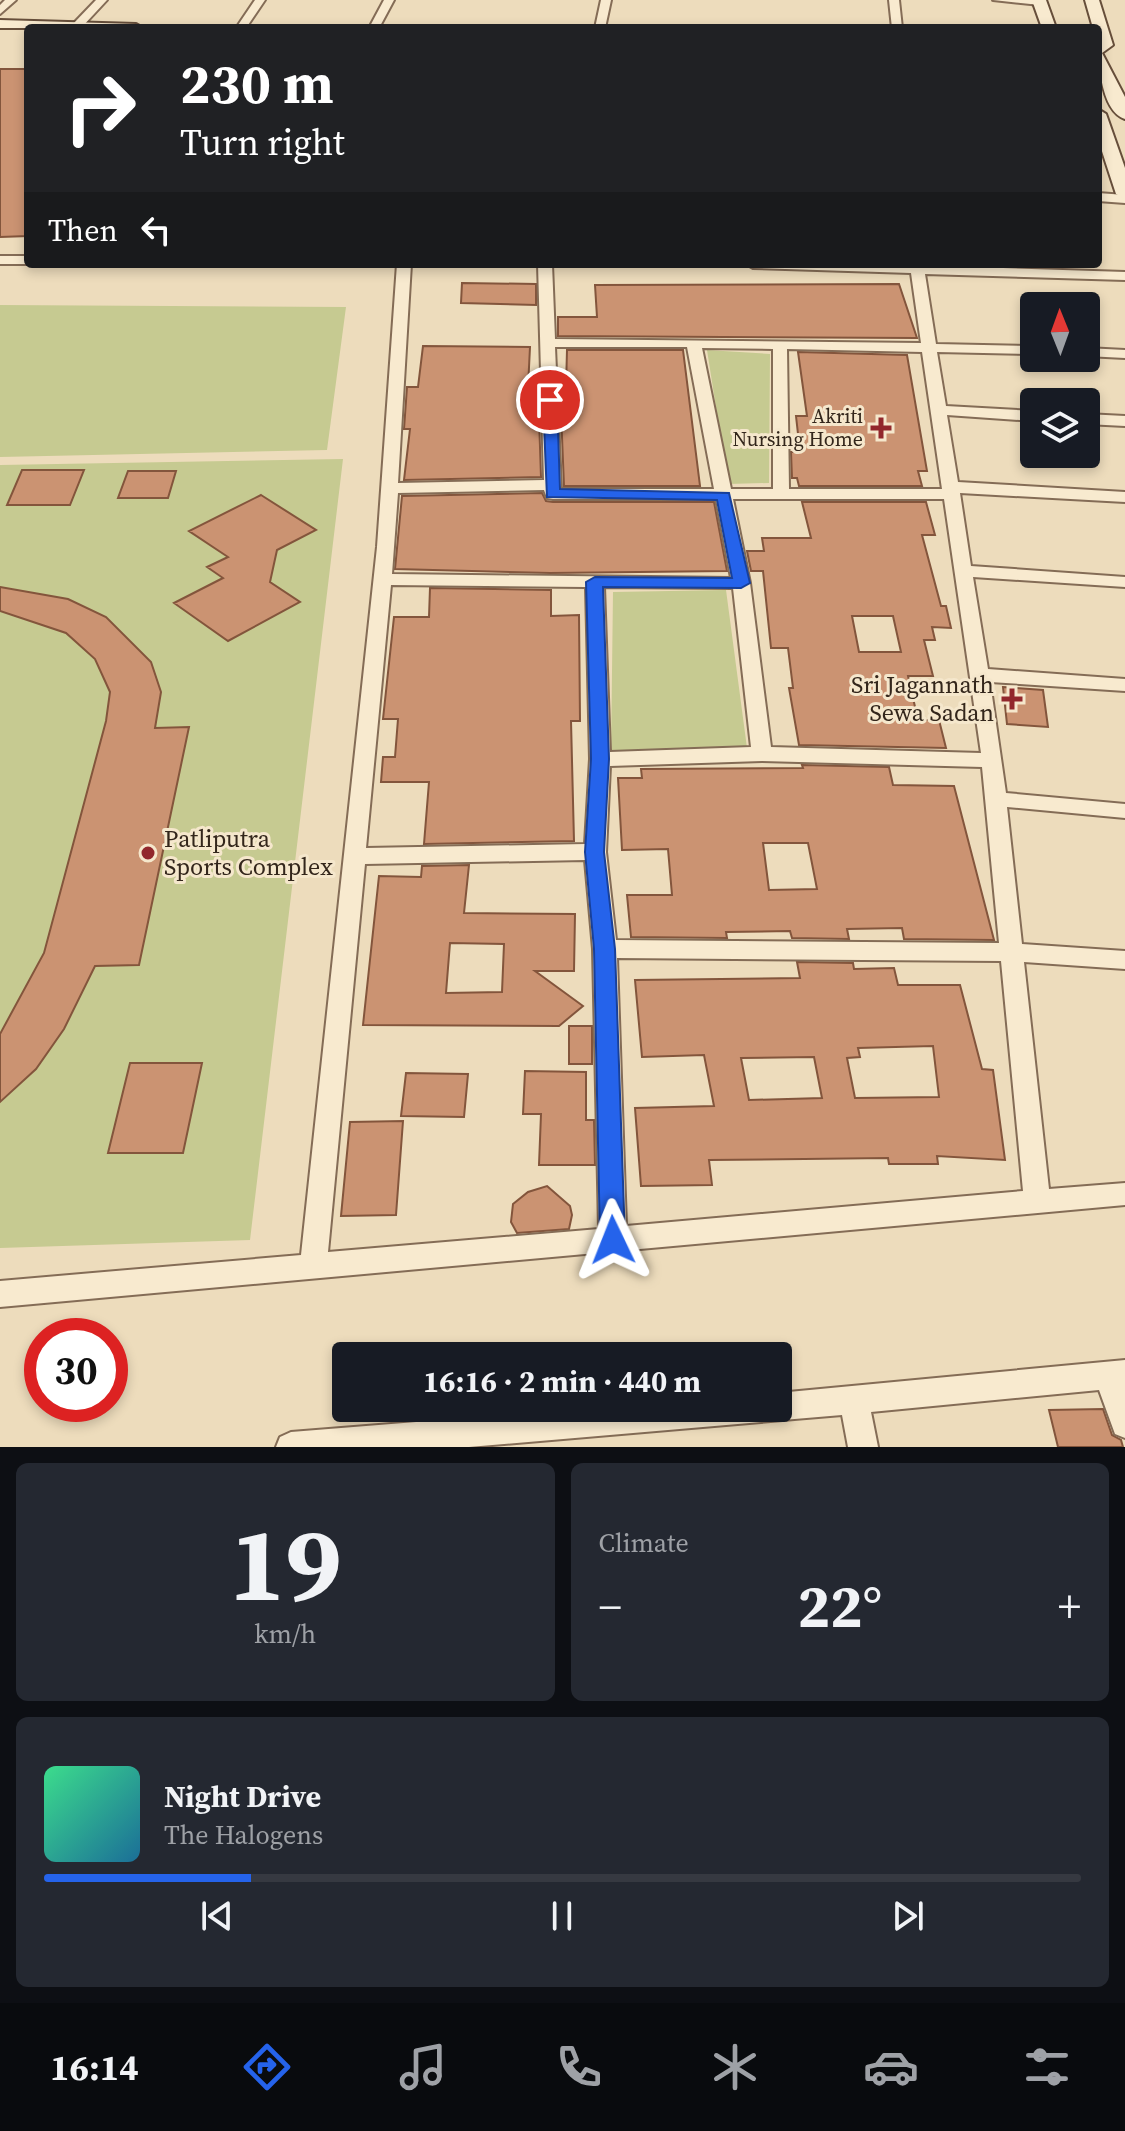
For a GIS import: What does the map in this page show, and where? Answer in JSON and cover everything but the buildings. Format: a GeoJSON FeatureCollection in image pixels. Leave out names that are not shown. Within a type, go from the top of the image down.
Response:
{"type":"FeatureCollection","features":[{"type":"Feature","properties":{"kind":"street"},"geometry":{"type":"LineString","coordinates":[[0,11],[11,0]]}},
{"type":"Feature","properties":{"kind":"street"},"geometry":{"type":"LineString","coordinates":[[79,24],[102,0]]}},
{"type":"Feature","properties":{"kind":"street"},"geometry":{"type":"LineString","coordinates":[[244,24],[260,0]]}},
{"type":"Feature","properties":{"kind":"street"},"geometry":{"type":"LineString","coordinates":[[376,24],[389,0]]}},
{"type":"Feature","properties":{"kind":"street"},"geometry":{"type":"LineString","coordinates":[[601,24],[606,0]]}},
{"type":"Feature","properties":{"kind":"street"},"geometry":{"type":"LineString","coordinates":[[894,0],[897,24]]}},
{"type":"Feature","properties":{"kind":"street"},"geometry":{"type":"LineString","coordinates":[[998,0],[1040,1],[1048,24]]}},
{"type":"Feature","properties":{"kind":"street"},"geometry":{"type":"LineString","coordinates":[[1076,0],[1085,24]]}},
{"type":"Feature","properties":{"kind":"street"},"geometry":{"type":"LineString","coordinates":[[1092,0],[1099,24]]}},
{"type":"Feature","properties":{"kind":"street"},"geometry":{"type":"LineString","coordinates":[[0,24],[24,25]]}},
{"type":"Feature","properties":{"kind":"street"},"geometry":{"type":"LineString","coordinates":[[1102,54],[1125,55]]}},
{"type":"Feature","properties":{"kind":"street"},"geometry":{"type":"LineString","coordinates":[[1102,62],[1124,108]]}},
{"type":"Feature","properties":{"kind":"street"},"geometry":{"type":"LineString","coordinates":[[1102,126],[1125,196],[1102,197]]}},
{"type":"Feature","properties":{"kind":"street"},"geometry":{"type":"LineString","coordinates":[[0,260],[24,260]]}},
{"type":"Feature","properties":{"kind":"street"},"geometry":{"type":"LineString","coordinates":[[313,1267],[383,579],[404,268]]}},
{"type":"Feature","properties":{"kind":"street"},"geometry":{"type":"LineString","coordinates":[[545,268],[553,494],[724,496],[951,491],[1125,497]]}},
{"type":"Feature","properties":{"kind":"street"},"geometry":{"type":"LineString","coordinates":[[884,268],[1125,276]]}},
{"type":"Feature","properties":{"kind":"street"},"geometry":{"type":"LineString","coordinates":[[917,269],[992,760],[1037,1200]]}},
{"type":"Feature","properties":{"kind":"street"},"geometry":{"type":"LineString","coordinates":[[548,343],[929,345],[1020,349]]}},
{"type":"Feature","properties":{"kind":"street"},"geometry":{"type":"LineString","coordinates":[[694,343],[741,583],[762,754]]}},
{"type":"Feature","properties":{"kind":"street"},"geometry":{"type":"LineString","coordinates":[[780,344],[781,495]]}},
{"type":"Feature","properties":{"kind":"street"},"geometry":{"type":"LineString","coordinates":[[1100,353],[1125,354]]}},
{"type":"Feature","properties":{"kind":"street"},"geometry":{"type":"LineString","coordinates":[[938,410],[1020,415]]}},
{"type":"Feature","properties":{"kind":"street"},"geometry":{"type":"LineString","coordinates":[[1100,420],[1125,421]]}},
{"type":"Feature","properties":{"kind":"street"},"geometry":{"type":"LineString","coordinates":[[390,488],[553,485]]}},
{"type":"Feature","properties":{"kind":"street"},"geometry":{"type":"LineString","coordinates":[[963,571],[1125,582]]}},
{"type":"Feature","properties":{"kind":"street"},"geometry":{"type":"LineString","coordinates":[[383,579],[741,583]]}},
{"type":"Feature","properties":{"kind":"street"},"geometry":{"type":"LineString","coordinates":[[595,582],[600,759],[595,852],[605,949],[613,1240]]}},
{"type":"Feature","properties":{"kind":"street"},"geometry":{"type":"LineString","coordinates":[[979,675],[1125,685]]}},
{"type":"Feature","properties":{"kind":"street"},"geometry":{"type":"LineString","coordinates":[[600,759],[762,754],[992,760]]}},
{"type":"Feature","properties":{"kind":"street"},"geometry":{"type":"LineString","coordinates":[[996,799],[1125,811]]}},
{"type":"Feature","properties":{"kind":"street"},"geometry":{"type":"LineString","coordinates":[[355,856],[595,852]]}},
{"type":"Feature","properties":{"kind":"street"},"geometry":{"type":"LineString","coordinates":[[605,949],[1011,952],[1125,960]]}},
{"type":"Feature","properties":{"kind":"street"},"geometry":{"type":"LineString","coordinates":[[0,1294],[1125,1194]]}},
{"type":"Feature","properties":{"kind":"street"},"geometry":{"type":"LineString","coordinates":[[792,1406],[1117,1375],[1125,1424]]}},
{"type":"Feature","properties":{"kind":"street"},"geometry":{"type":"LineString","coordinates":[[854,1401],[863,1447]]}},
{"type":"Feature","properties":{"kind":"street"},"geometry":{"type":"LineString","coordinates":[[291,1447],[597,1422]]}},
{"type":"Feature","properties":{"kind":"green space"},"geometry":{"type":"Polygon","coordinates":[[[0,305],[346,307],[327,450],[0,457],[0,305]]]}},
{"type":"Feature","properties":{"kind":"green space"},"geometry":{"type":"Polygon","coordinates":[[[707,350],[770,354],[769,483],[728,484],[707,350]]]}},
{"type":"Feature","properties":{"kind":"green space","name":"Patliputra Sports Complex"},"geometry":{"type":"Polygon","coordinates":[[[343,459],[250,1240],[0,1248],[0,465],[343,459]]]}},
{"type":"Feature","properties":{"kind":"green space"},"geometry":{"type":"Polygon","coordinates":[[[726,590],[747,748],[611,752],[613,592],[726,590]]]}},
{"type":"Feature","properties":{"kind":"place","name":"Akriti Nursing Home"},"geometry":{"type":"Point","coordinates":[881,428]}},
{"type":"Feature","properties":{"kind":"place","name":"Sri Jagannath Sewa Sadan"},"geometry":{"type":"Point","coordinates":[1012,699]}},
{"type":"Feature","properties":{"kind":"place","name":"Patliputra Sports Complex"},"geometry":{"type":"Point","coordinates":[148,853]}},
{"type":"Feature","properties":{"kind":"route"},"geometry":{"type":"LineString","coordinates":[[550,400],[553,494],[724,496],[741,583],[595,582],[600,759],[595,852],[605,949],[613,1240]]}}]}
